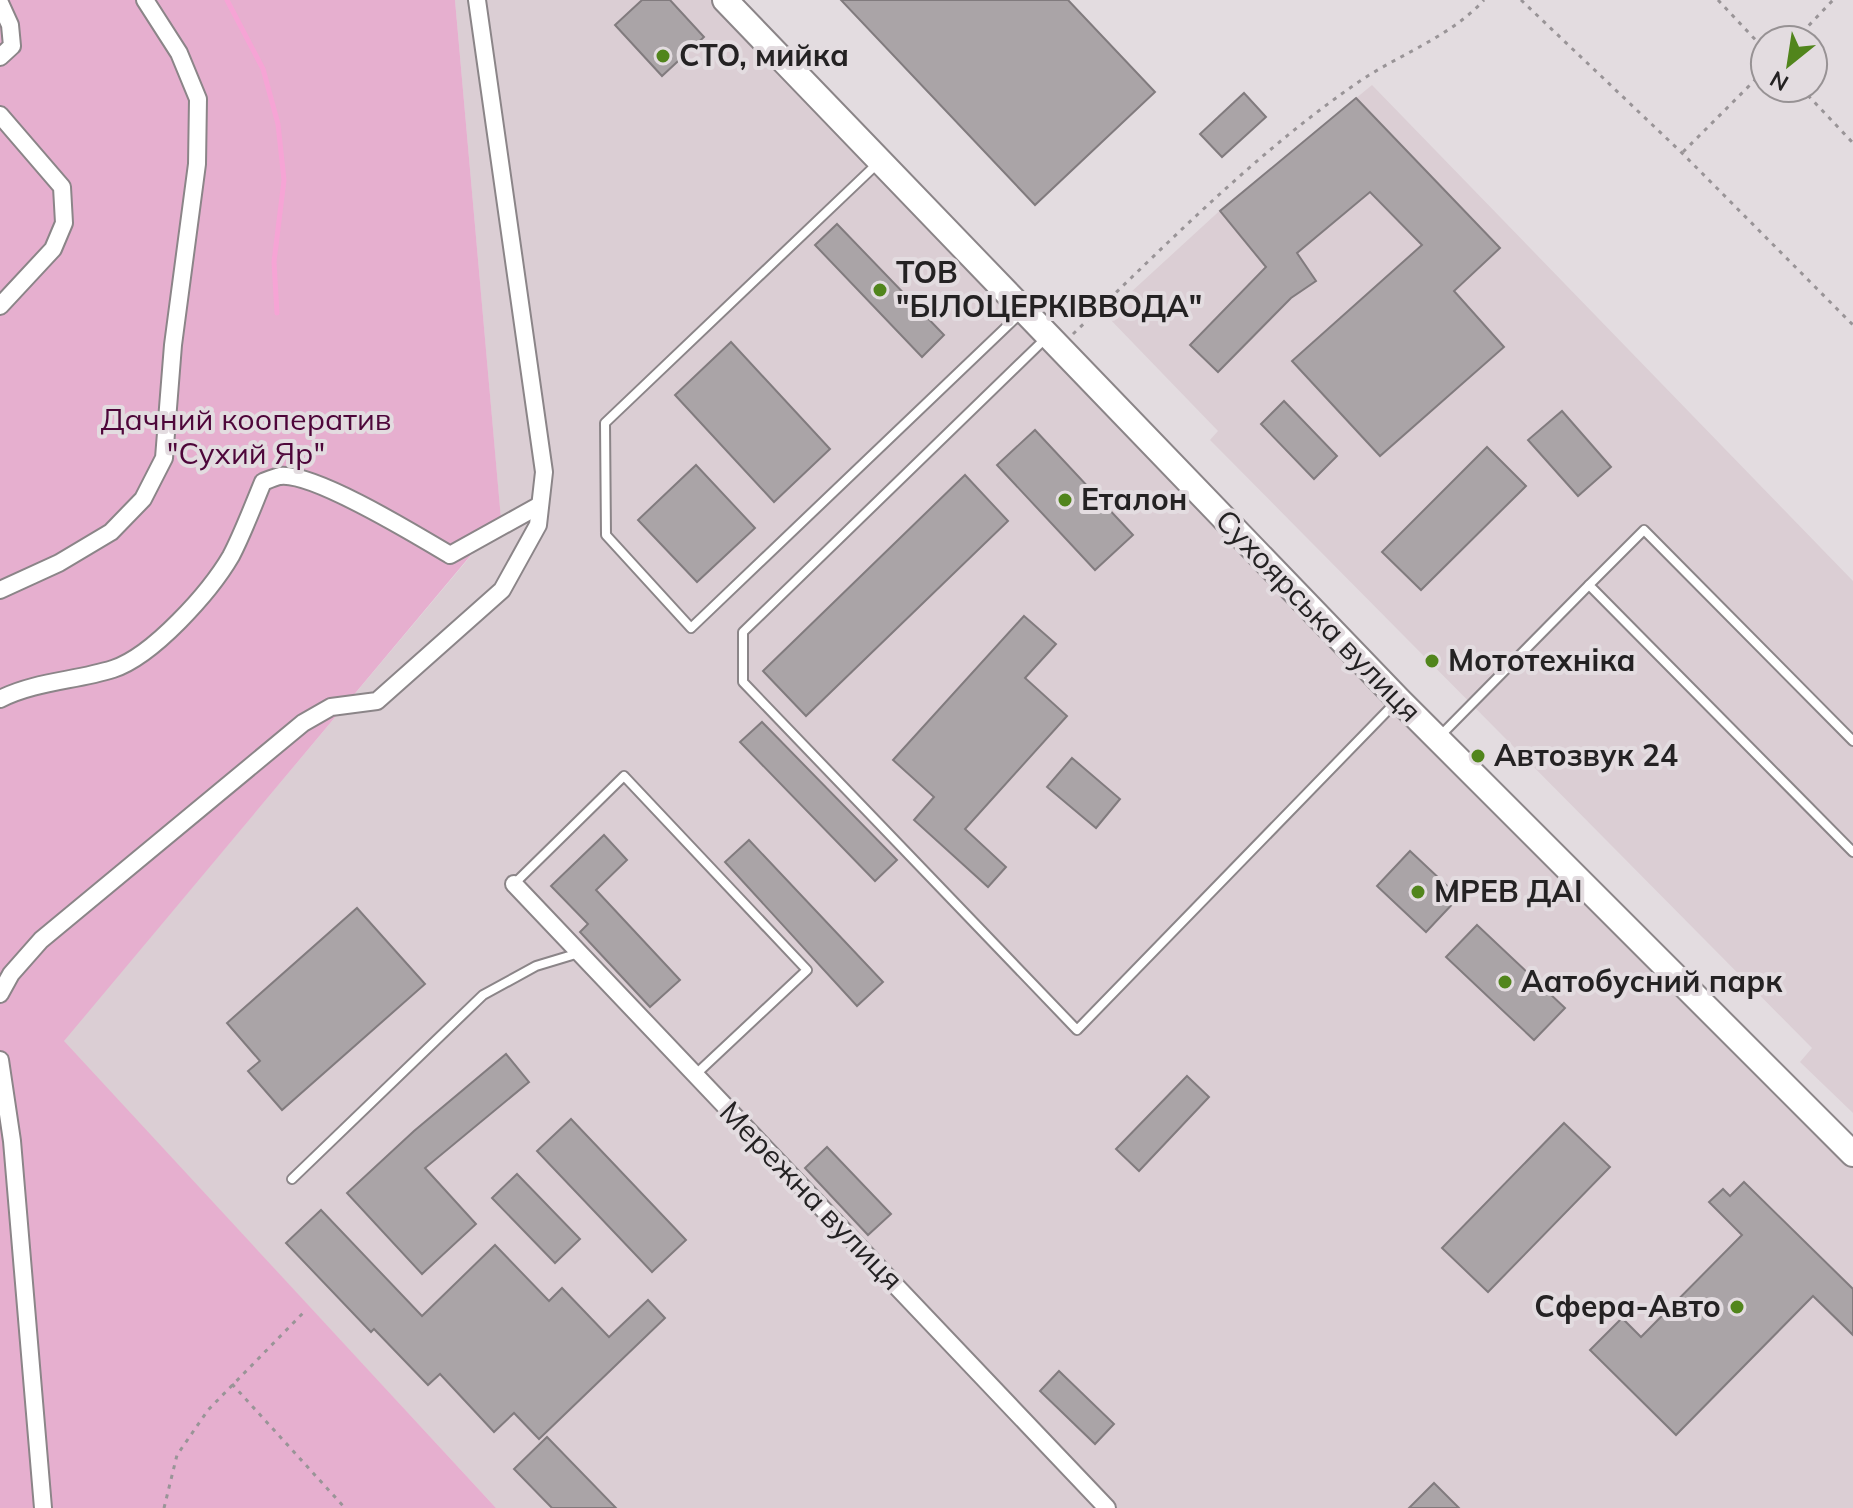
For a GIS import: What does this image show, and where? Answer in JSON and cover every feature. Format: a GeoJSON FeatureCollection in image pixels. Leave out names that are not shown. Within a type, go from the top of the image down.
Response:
{"type":"FeatureCollection","features":[{"type":"Feature","properties":{"kind":"street"},"geometry":{"type":"LineString","coordinates":[[0,590],[59,563],[111,532],[143,499],[164,458],[173,345],[197,164],[198,99],[179,53],[145,0]]}},
{"type":"Feature","properties":{"kind":"street"},"geometry":{"type":"LineString","coordinates":[[0,994],[11,974],[41,940],[303,723],[331,707],[377,701],[502,590],[538,525],[544,472],[477,0]]}},
{"type":"Feature","properties":{"kind":"street","name":"Сухоярська вулиця"},"geometry":{"type":"LineString","coordinates":[[725,0],[1399,700],[1853,1154]]}},
{"type":"Feature","properties":{"kind":"street"},"geometry":{"type":"LineString","coordinates":[[0,3],[10,25],[12,46],[0,57]]}},
{"type":"Feature","properties":{"kind":"street"},"geometry":{"type":"LineString","coordinates":[[0,115],[62,187],[64,223],[53,249],[0,306]]}},
{"type":"Feature","properties":{"kind":"street"},"geometry":{"type":"LineString","coordinates":[[0,699],[41,684],[114,669],[147,652],[190,608],[230,557],[263,482],[283,476],[337,493],[450,555],[540,505]]}},
{"type":"Feature","properties":{"kind":"street","name":"Мережна вулиця"},"geometry":{"type":"LineString","coordinates":[[514,884],[1107,1508]]}},
{"type":"Feature","properties":{"kind":"street"},"geometry":{"type":"LineString","coordinates":[[0,1060],[12,1141],[43,1508]]}},
{"type":"Feature","properties":{"kind":"lane"},"geometry":{"type":"LineString","coordinates":[[879,162],[605,423],[606,535],[691,628],[1023,310]]}},
{"type":"Feature","properties":{"kind":"lane"},"geometry":{"type":"LineString","coordinates":[[1054,341],[743,632],[743,682],[1077,1030],[1399,700]]}},
{"type":"Feature","properties":{"kind":"lane"},"geometry":{"type":"LineString","coordinates":[[1438,738],[1644,530],[1853,741]]}},
{"type":"Feature","properties":{"kind":"lane"},"geometry":{"type":"LineString","coordinates":[[1589,585],[1853,852]]}},
{"type":"Feature","properties":{"kind":"lane"},"geometry":{"type":"LineString","coordinates":[[514,884],[624,776],[807,970],[695,1075]]}},
{"type":"Feature","properties":{"kind":"lane"},"geometry":{"type":"LineString","coordinates":[[292,1179],[483,995],[536,966],[579,953]]}},
{"type":"Feature","properties":{"kind":"path"},"geometry":{"type":"LineString","coordinates":[[1054,341],[1225,188],[1358,82],[1466,20],[1484,0]]}},
{"type":"Feature","properties":{"kind":"path"},"geometry":{"type":"LineString","coordinates":[[1521,0],[1682,153],[1853,325]]}},
{"type":"Feature","properties":{"kind":"path"},"geometry":{"type":"LineString","coordinates":[[1718,0],[1749,33]]}},
{"type":"Feature","properties":{"kind":"path"},"geometry":{"type":"LineString","coordinates":[[1810,24],[1833,0]]}},
{"type":"Feature","properties":{"kind":"path"},"geometry":{"type":"LineString","coordinates":[[1682,153],[1749,86]]}},
{"type":"Feature","properties":{"kind":"path"},"geometry":{"type":"LineString","coordinates":[[1816,104],[1853,143]]}},
{"type":"Feature","properties":{"kind":"path"},"geometry":{"type":"LineString","coordinates":[[166,1507],[177,1455],[208,1410],[304,1312]]}},
{"type":"Feature","properties":{"kind":"path"},"geometry":{"type":"LineString","coordinates":[[232,1384],[345,1508]]}},
{"type":"Feature","properties":{"kind":"shaded area"},"geometry":{"type":"Polygon","coordinates":[[[455,0],[725,0],[1853,1156],[1853,1508],[496,1508],[63,1041],[501,520],[455,0]]]}},
{"type":"Feature","properties":{"kind":"shaded area"},"geometry":{"type":"Polygon","coordinates":[[[1372,85],[1853,581],[1853,1113],[1800,1062],[1812,1048],[1210,440],[1218,431],[1106,315],[1227,204],[1372,85]]]}},
{"type":"Feature","properties":{"kind":"green space","name":"Дачний кооператив \"Сухий Яр\""},"geometry":{"type":"Polygon","coordinates":[[[0,0],[455,0],[501,519],[64,1041],[496,1508],[0,1508],[0,0]]]}},
{"type":"Feature","properties":{"kind":"building","name":"СТО, мийка"},"geometry":{"type":"Polygon","coordinates":[[[642,0],[670,0],[704,37],[662,76],[615,25],[642,0]]]}},
{"type":"Feature","properties":{"kind":"building"},"geometry":{"type":"Polygon","coordinates":[[[841,0],[1068,0],[1155,92],[1035,205],[841,0]]]}},
{"type":"Feature","properties":{"kind":"building"},"geometry":{"type":"Polygon","coordinates":[[[1244,93],[1266,117],[1222,157],[1200,134],[1244,93]]]}},
{"type":"Feature","properties":{"kind":"building"},"geometry":{"type":"Polygon","coordinates":[[[1356,98],[1500,248],[1454,291],[1504,347],[1380,456],[1292,361],[1422,245],[1370,192],[1297,253],[1316,281],[1291,298],[1218,372],[1190,345],[1266,267],[1220,211],[1356,98]]]}},
{"type":"Feature","properties":{"kind":"building","name":"ТОВ \"БІЛОЦЕРКІВВОДА\""},"geometry":{"type":"Polygon","coordinates":[[[837,224],[944,335],[922,357],[815,245],[837,224]]]}},
{"type":"Feature","properties":{"kind":"building"},"geometry":{"type":"Polygon","coordinates":[[[731,342],[830,449],[774,502],[675,395],[731,342]]]}},
{"type":"Feature","properties":{"kind":"building"},"geometry":{"type":"Polygon","coordinates":[[[1284,401],[1337,456],[1314,479],[1261,424],[1284,401]]]}},
{"type":"Feature","properties":{"kind":"building"},"geometry":{"type":"Polygon","coordinates":[[[1562,411],[1611,467],[1578,496],[1528,440],[1562,411]]]}},
{"type":"Feature","properties":{"kind":"building","name":"Еталон"},"geometry":{"type":"Polygon","coordinates":[[[1035,430],[1133,535],[1095,570],[997,465],[1035,430]]]}},
{"type":"Feature","properties":{"kind":"building"},"geometry":{"type":"Polygon","coordinates":[[[1487,447],[1526,486],[1421,590],[1382,552],[1487,447]]]}},
{"type":"Feature","properties":{"kind":"building"},"geometry":{"type":"Polygon","coordinates":[[[696,465],[755,528],[697,582],[638,520],[696,465]]]}},
{"type":"Feature","properties":{"kind":"building"},"geometry":{"type":"Polygon","coordinates":[[[965,475],[1008,521],[806,716],[763,671],[965,475]]]}},
{"type":"Feature","properties":{"kind":"building"},"geometry":{"type":"Polygon","coordinates":[[[1024,616],[1056,644],[1025,678],[1067,716],[965,829],[1006,867],[988,887],[914,820],[934,797],[893,760],[1024,616]]]}},
{"type":"Feature","properties":{"kind":"building"},"geometry":{"type":"Polygon","coordinates":[[[762,722],[897,860],[875,881],[740,742],[762,722]]]}},
{"type":"Feature","properties":{"kind":"building"},"geometry":{"type":"Polygon","coordinates":[[[1072,758],[1120,799],[1096,828],[1047,787],[1072,758]]]}},
{"type":"Feature","properties":{"kind":"building"},"geometry":{"type":"Polygon","coordinates":[[[604,835],[627,860],[596,890],[680,980],[650,1007],[580,932],[588,924],[551,886],[604,835]]]}},
{"type":"Feature","properties":{"kind":"building"},"geometry":{"type":"Polygon","coordinates":[[[749,840],[883,982],[857,1006],[725,862],[749,840]]]}},
{"type":"Feature","properties":{"kind":"building","name":"МРЕВ ДАІ"},"geometry":{"type":"Polygon","coordinates":[[[1410,851],[1459,897],[1426,932],[1377,886],[1410,851]]]}},
{"type":"Feature","properties":{"kind":"building"},"geometry":{"type":"Polygon","coordinates":[[[357,908],[425,984],[282,1110],[248,1071],[260,1061],[227,1023],[357,908]]]}},
{"type":"Feature","properties":{"kind":"building","name":"Аатобусний парк"},"geometry":{"type":"Polygon","coordinates":[[[1477,925],[1565,1008],[1534,1040],[1446,957],[1477,925]]]}},
{"type":"Feature","properties":{"kind":"building"},"geometry":{"type":"Polygon","coordinates":[[[506,1054],[529,1082],[425,1168],[476,1224],[422,1274],[347,1193],[414,1131],[506,1054]]]}},
{"type":"Feature","properties":{"kind":"building"},"geometry":{"type":"Polygon","coordinates":[[[1187,1076],[1209,1097],[1139,1171],[1116,1149],[1187,1076]]]}},
{"type":"Feature","properties":{"kind":"building"},"geometry":{"type":"Polygon","coordinates":[[[571,1119],[686,1240],[652,1272],[537,1151],[571,1119]]]}},
{"type":"Feature","properties":{"kind":"building"},"geometry":{"type":"Polygon","coordinates":[[[1564,1123],[1610,1167],[1488,1292],[1442,1248],[1564,1123]]]}},
{"type":"Feature","properties":{"kind":"building"},"geometry":{"type":"Polygon","coordinates":[[[827,1147],[891,1214],[868,1235],[805,1168],[827,1147]]]}},
{"type":"Feature","properties":{"kind":"building"},"geometry":{"type":"Polygon","coordinates":[[[517,1174],[580,1239],[555,1263],[492,1198],[517,1174]]]}},
{"type":"Feature","properties":{"kind":"building","name":"Сфера-Авто"},"geometry":{"type":"Polygon","coordinates":[[[1744,1182],[1853,1289],[1853,1335],[1813,1296],[1676,1435],[1590,1350],[1622,1318],[1641,1337],[1742,1235],[1709,1202],[1723,1189],[1730,1196],[1744,1182]]]}},
{"type":"Feature","properties":{"kind":"building"},"geometry":{"type":"Polygon","coordinates":[[[321,1210],[422,1316],[495,1245],[549,1301],[562,1288],[609,1337],[648,1300],[665,1318],[539,1439],[514,1413],[494,1432],[440,1374],[428,1385],[374,1329],[371,1332],[286,1243],[321,1210]]]}},
{"type":"Feature","properties":{"kind":"building"},"geometry":{"type":"Polygon","coordinates":[[[1059,1371],[1114,1424],[1095,1444],[1040,1391],[1059,1371]]]}},
{"type":"Feature","properties":{"kind":"building"},"geometry":{"type":"Polygon","coordinates":[[[547,1437],[616,1508],[552,1508],[514,1469],[547,1437]]]}},
{"type":"Feature","properties":{"kind":"building"},"geometry":{"type":"Polygon","coordinates":[[[1434,1483],[1459,1508],[1409,1508],[1434,1483]]]}},
{"type":"Feature","properties":{"kind":"waterway"},"geometry":{"type":"LineString","coordinates":[[227,0],[263,69],[278,124],[284,180],[274,262],[277,313]]}},
{"type":"Feature","properties":{"kind":"place","name":"СТО, мийка"},"geometry":{"type":"Point","coordinates":[663,56]}},
{"type":"Feature","properties":{"kind":"place","name":"ТОВ \"БІЛОЦЕРКІВВОДА\""},"geometry":{"type":"Point","coordinates":[880,290]}},
{"type":"Feature","properties":{"kind":"place","name":"Еталон"},"geometry":{"type":"Point","coordinates":[1065,500]}},
{"type":"Feature","properties":{"kind":"place","name":"Мототехніка"},"geometry":{"type":"Point","coordinates":[1432,661]}},
{"type":"Feature","properties":{"kind":"place","name":"Автозвук 24"},"geometry":{"type":"Point","coordinates":[1478,756]}},
{"type":"Feature","properties":{"kind":"place","name":"МРЕВ ДАІ"},"geometry":{"type":"Point","coordinates":[1418,892]}},
{"type":"Feature","properties":{"kind":"place","name":"Аатобусний парк"},"geometry":{"type":"Point","coordinates":[1505,982]}},
{"type":"Feature","properties":{"kind":"place","name":"Сфера-Авто"},"geometry":{"type":"Point","coordinates":[1737,1307]}}]}
